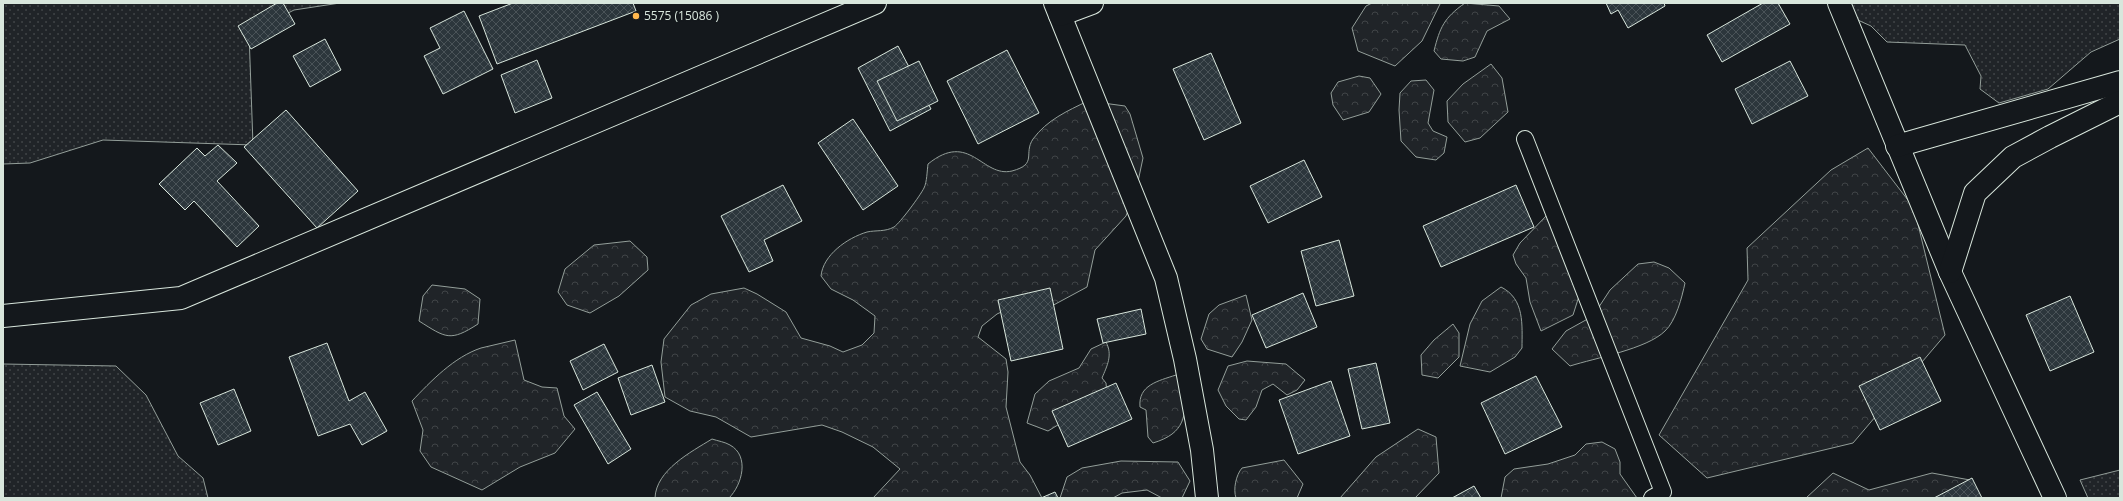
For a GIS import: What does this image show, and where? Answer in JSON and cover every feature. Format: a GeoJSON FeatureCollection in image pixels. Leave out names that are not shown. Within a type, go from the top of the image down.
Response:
{"type":"FeatureCollection","features":[{"type":"Feature","properties":{"kind":"street"},"geometry":{"type":"LineString","coordinates":[[3,316],[181,298],[875,3]]}},
{"type":"Feature","properties":{"kind":"street"},"geometry":{"type":"LineString","coordinates":[[1092,3],[1058,9],[1166,278],[1186,359],[1202,450],[1207,498]]}},
{"type":"Feature","properties":{"kind":"street"},"geometry":{"type":"LineString","coordinates":[[1839,3],[1950,272],[2055,498]]}},
{"type":"Feature","properties":{"kind":"street"},"geometry":{"type":"LineString","coordinates":[[1897,146],[2120,82]]}},
{"type":"Feature","properties":{"kind":"street"},"geometry":{"type":"LineString","coordinates":[[1950,272],[1975,193],[2013,158],[2050,137],[2120,102]]}},
{"type":"Feature","properties":{"kind":"lane"},"geometry":{"type":"LineString","coordinates":[[1525,138],[1663,492],[1652,498]]}},
{"type":"Feature","properties":{"kind":"green space"},"geometry":{"type":"Polygon","coordinates":[[[3,3],[340,3],[294,10],[249,33],[253,145],[103,140],[30,163],[3,164],[3,3]]]}},
{"type":"Feature","properties":{"kind":"green space"},"geometry":{"type":"Polygon","coordinates":[[[1372,3],[1440,4],[1422,41],[1395,66],[1358,51],[1352,28],[1366,6],[1372,3]]]}},
{"type":"Feature","properties":{"kind":"green space"},"geometry":{"type":"Polygon","coordinates":[[[1465,3],[1499,6],[1510,19],[1487,31],[1475,57],[1463,61],[1441,59],[1434,51],[1438,35],[1452,13],[1465,3]]]}},
{"type":"Feature","properties":{"kind":"green space"},"geometry":{"type":"Polygon","coordinates":[[[1837,3],[2120,3],[2120,39],[2091,52],[2048,89],[1999,103],[1980,89],[1981,76],[1965,45],[1887,42],[1871,26],[1840,12],[1837,3]]]}},
{"type":"Feature","properties":{"kind":"green space"},"geometry":{"type":"Polygon","coordinates":[[[1491,64],[1502,78],[1508,112],[1480,138],[1465,142],[1448,122],[1447,101],[1463,84],[1491,64]]]}},
{"type":"Feature","properties":{"kind":"green space"},"geometry":{"type":"Polygon","coordinates":[[[1359,76],[1370,78],[1381,94],[1369,112],[1343,120],[1333,105],[1331,93],[1338,82],[1359,76]]]}},
{"type":"Feature","properties":{"kind":"green space"},"geometry":{"type":"Polygon","coordinates":[[[1426,80],[1434,90],[1428,123],[1433,131],[1447,137],[1444,153],[1436,160],[1416,157],[1401,141],[1399,110],[1400,93],[1411,81],[1426,80]]]}},
{"type":"Feature","properties":{"kind":"green space"},"geometry":{"type":"Polygon","coordinates":[[[1088,101],[1125,106],[1130,114],[1143,158],[1136,191],[1126,216],[1095,250],[1087,287],[1048,308],[1023,302],[997,314],[982,326],[978,337],[1006,359],[1008,372],[1006,407],[1020,462],[1030,475],[1042,498],[873,498],[900,469],[873,447],[842,432],[822,425],[751,437],[716,417],[690,411],[665,397],[661,362],[664,339],[691,305],[711,294],[744,288],[757,294],[786,312],[801,338],[830,346],[843,352],[862,345],[874,333],[875,316],[853,300],[831,289],[821,276],[826,261],[831,254],[852,238],[867,232],[887,230],[897,225],[924,188],[928,164],[942,155],[955,152],[965,153],[992,168],[1002,171],[1012,171],[1025,165],[1028,158],[1030,144],[1045,126],[1073,108],[1088,101]]]}},
{"type":"Feature","properties":{"kind":"green space"},"geometry":{"type":"Polygon","coordinates":[[[1868,148],[1914,208],[1945,335],[1853,443],[1707,478],[1659,435],[1748,280],[1747,248],[1831,170],[1868,148]]]}},
{"type":"Feature","properties":{"kind":"green space"},"geometry":{"type":"Polygon","coordinates":[[[1548,214],[1580,293],[1573,315],[1541,331],[1530,302],[1526,278],[1516,264],[1513,255],[1520,243],[1548,214]]]}},
{"type":"Feature","properties":{"kind":"green space"},"geometry":{"type":"Polygon","coordinates":[[[630,241],[647,257],[648,270],[619,296],[590,313],[567,305],[558,292],[565,269],[594,245],[630,241]]]}},
{"type":"Feature","properties":{"kind":"green space"},"geometry":{"type":"Polygon","coordinates":[[[1654,262],[1669,268],[1685,283],[1675,315],[1669,327],[1665,331],[1657,337],[1634,348],[1570,366],[1552,349],[1566,331],[1593,316],[1610,290],[1638,264],[1654,262]]]}},
{"type":"Feature","properties":{"kind":"green space"},"geometry":{"type":"Polygon","coordinates":[[[432,285],[465,289],[480,299],[478,324],[461,334],[448,336],[419,321],[423,296],[432,285]]]}},
{"type":"Feature","properties":{"kind":"green space"},"geometry":{"type":"Polygon","coordinates":[[[1501,287],[1509,292],[1518,306],[1522,322],[1522,348],[1515,357],[1490,372],[1460,366],[1470,324],[1482,301],[1501,287]]]}},
{"type":"Feature","properties":{"kind":"green space"},"geometry":{"type":"Polygon","coordinates":[[[1246,295],[1252,320],[1242,342],[1232,357],[1207,349],[1201,339],[1209,314],[1219,305],[1246,295]]]}},
{"type":"Feature","properties":{"kind":"green space"},"geometry":{"type":"Polygon","coordinates":[[[1453,324],[1459,333],[1459,357],[1438,378],[1422,375],[1421,355],[1434,340],[1453,324]]]}},
{"type":"Feature","properties":{"kind":"green space"},"geometry":{"type":"Polygon","coordinates":[[[515,340],[524,380],[542,387],[557,388],[564,416],[575,429],[555,453],[520,467],[482,490],[431,467],[420,451],[423,430],[412,401],[444,370],[462,357],[481,348],[515,340]]]}},
{"type":"Feature","properties":{"kind":"green space"},"geometry":{"type":"Polygon","coordinates":[[[1106,342],[1109,356],[1102,378],[1106,383],[1107,395],[1048,431],[1027,423],[1035,394],[1049,381],[1079,368],[1091,349],[1106,342]]]}},
{"type":"Feature","properties":{"kind":"green space"},"geometry":{"type":"Polygon","coordinates":[[[1247,361],[1286,364],[1305,380],[1297,390],[1287,395],[1273,384],[1262,390],[1256,407],[1246,420],[1239,419],[1226,406],[1218,390],[1228,366],[1247,361]]]}},
{"type":"Feature","properties":{"kind":"green space"},"geometry":{"type":"Polygon","coordinates":[[[3,364],[116,366],[146,395],[178,456],[203,478],[208,498],[3,498],[3,364]]]}},
{"type":"Feature","properties":{"kind":"green space"},"geometry":{"type":"Polygon","coordinates":[[[1176,375],[1187,387],[1182,422],[1178,429],[1172,434],[1153,443],[1148,437],[1146,410],[1140,407],[1142,394],[1150,385],[1162,379],[1176,375]]]}},
{"type":"Feature","properties":{"kind":"green space"},"geometry":{"type":"Polygon","coordinates":[[[1418,429],[1436,437],[1439,473],[1415,498],[1340,498],[1376,457],[1418,429]]]}},
{"type":"Feature","properties":{"kind":"green space"},"geometry":{"type":"Polygon","coordinates":[[[712,439],[730,445],[740,456],[742,471],[737,486],[729,498],[655,498],[661,479],[668,470],[685,456],[712,439]]]}},
{"type":"Feature","properties":{"kind":"green space"},"geometry":{"type":"Polygon","coordinates":[[[1602,442],[1615,449],[1620,462],[1620,474],[1637,498],[1501,498],[1505,477],[1514,469],[1548,464],[1575,455],[1586,444],[1602,442]]]}},
{"type":"Feature","properties":{"kind":"green space"},"geometry":{"type":"Polygon","coordinates":[[[1284,460],[1303,484],[1297,498],[1236,498],[1236,482],[1238,474],[1242,468],[1284,460]]]}},
{"type":"Feature","properties":{"kind":"green space"},"geometry":{"type":"Polygon","coordinates":[[[1121,461],[1178,462],[1190,481],[1182,498],[1162,498],[1147,490],[1122,493],[1113,498],[1060,498],[1067,477],[1082,468],[1121,461]]]}},
{"type":"Feature","properties":{"kind":"green space"},"geometry":{"type":"Polygon","coordinates":[[[2120,470],[2120,498],[2088,498],[2080,480],[2120,470]]]}},
{"type":"Feature","properties":{"kind":"green space"},"geometry":{"type":"Polygon","coordinates":[[[1833,473],[1869,490],[1932,473],[1970,480],[1961,498],[1806,498],[1833,473]]]}},
{"type":"Feature","properties":{"kind":"building"},"geometry":{"type":"Polygon","coordinates":[[[277,3],[283,3],[295,24],[251,49],[238,26],[277,3]]]}},
{"type":"Feature","properties":{"kind":"building"},"geometry":{"type":"Polygon","coordinates":[[[513,3],[633,3],[636,11],[497,64],[479,16],[513,3]]]}},
{"type":"Feature","properties":{"kind":"building"},"geometry":{"type":"Polygon","coordinates":[[[1606,3],[1664,3],[1665,6],[1628,28],[1618,10],[1611,14],[1606,3]]]}},
{"type":"Feature","properties":{"kind":"building"},"geometry":{"type":"Polygon","coordinates":[[[1763,3],[1778,3],[1790,24],[1722,62],[1707,35],[1763,3]]]}},
{"type":"Feature","properties":{"kind":"building"},"geometry":{"type":"Polygon","coordinates":[[[464,11],[493,69],[443,94],[424,56],[440,48],[430,28],[464,11]]]}},
{"type":"Feature","properties":{"kind":"building"},"geometry":{"type":"Polygon","coordinates":[[[325,39],[341,70],[310,87],[293,56],[325,39]]]}},
{"type":"Feature","properties":{"kind":"building"},"geometry":{"type":"Polygon","coordinates":[[[898,46],[931,109],[890,131],[858,68],[898,46]]]}},
{"type":"Feature","properties":{"kind":"building"},"geometry":{"type":"Polygon","coordinates":[[[1007,50],[1039,113],[978,144],[947,81],[1007,50]]]}},
{"type":"Feature","properties":{"kind":"building"},"geometry":{"type":"Polygon","coordinates":[[[1211,53],[1241,123],[1204,140],[1173,69],[1211,53]]]}},
{"type":"Feature","properties":{"kind":"building"},"geometry":{"type":"Polygon","coordinates":[[[537,60],[552,98],[515,113],[501,75],[537,60]]]}},
{"type":"Feature","properties":{"kind":"building"},"geometry":{"type":"Polygon","coordinates":[[[919,61],[938,101],[897,121],[877,81],[919,61]]]}},
{"type":"Feature","properties":{"kind":"building"},"geometry":{"type":"Polygon","coordinates":[[[1790,61],[1808,96],[1752,124],[1735,89],[1790,61]]]}},
{"type":"Feature","properties":{"kind":"building"},"geometry":{"type":"Polygon","coordinates":[[[286,110],[358,191],[317,228],[244,147],[286,110]]]}},
{"type":"Feature","properties":{"kind":"building"},"geometry":{"type":"Polygon","coordinates":[[[853,119],[898,186],[863,210],[818,143],[853,119]]]}},
{"type":"Feature","properties":{"kind":"building"},"geometry":{"type":"Polygon","coordinates":[[[218,145],[237,163],[217,181],[259,226],[237,247],[194,201],[185,210],[159,184],[197,148],[205,156],[218,145]]]}},
{"type":"Feature","properties":{"kind":"building"},"geometry":{"type":"Polygon","coordinates":[[[1304,160],[1322,197],[1268,223],[1250,186],[1304,160]]]}},
{"type":"Feature","properties":{"kind":"building"},"geometry":{"type":"Polygon","coordinates":[[[783,185],[802,221],[764,240],[773,261],[749,272],[721,216],[783,185]]]}},
{"type":"Feature","properties":{"kind":"building"},"geometry":{"type":"Polygon","coordinates":[[[1516,185],[1534,227],[1441,267],[1423,226],[1516,185]]]}},
{"type":"Feature","properties":{"kind":"building"},"geometry":{"type":"Polygon","coordinates":[[[1339,240],[1354,296],[1316,306],[1301,251],[1339,240]]]}},
{"type":"Feature","properties":{"kind":"building"},"geometry":{"type":"Polygon","coordinates":[[[1050,288],[1063,349],[1011,361],[998,300],[1050,288]]]}},
{"type":"Feature","properties":{"kind":"building"},"geometry":{"type":"Polygon","coordinates":[[[1303,293],[1317,327],[1266,348],[1252,315],[1303,293]]]}},
{"type":"Feature","properties":{"kind":"building"},"geometry":{"type":"Polygon","coordinates":[[[2070,296],[2094,352],[2050,371],[2026,315],[2070,296]]]}},
{"type":"Feature","properties":{"kind":"building"},"geometry":{"type":"Polygon","coordinates":[[[1141,309],[1146,334],[1103,343],[1097,319],[1141,309]]]}},
{"type":"Feature","properties":{"kind":"building"},"geometry":{"type":"Polygon","coordinates":[[[327,343],[349,401],[365,392],[387,431],[362,445],[350,424],[318,436],[289,357],[327,343]]]}},
{"type":"Feature","properties":{"kind":"building"},"geometry":{"type":"Polygon","coordinates":[[[604,344],[618,372],[583,390],[570,361],[604,344]]]}},
{"type":"Feature","properties":{"kind":"building"},"geometry":{"type":"Polygon","coordinates":[[[1920,357],[1941,401],[1880,430],[1859,386],[1920,357]]]}},
{"type":"Feature","properties":{"kind":"building"},"geometry":{"type":"Polygon","coordinates":[[[1376,363],[1390,423],[1362,429],[1348,369],[1376,363]]]}},
{"type":"Feature","properties":{"kind":"building"},"geometry":{"type":"Polygon","coordinates":[[[652,365],[665,402],[631,415],[618,378],[652,365]]]}},
{"type":"Feature","properties":{"kind":"building"},"geometry":{"type":"Polygon","coordinates":[[[1536,376],[1562,427],[1505,454],[1481,403],[1536,376]]]}},
{"type":"Feature","properties":{"kind":"building"},"geometry":{"type":"Polygon","coordinates":[[[1331,381],[1350,436],[1298,454],[1279,400],[1331,381]]]}},
{"type":"Feature","properties":{"kind":"building"},"geometry":{"type":"Polygon","coordinates":[[[1116,383],[1132,419],[1068,447],[1052,411],[1116,383]]]}},
{"type":"Feature","properties":{"kind":"building"},"geometry":{"type":"Polygon","coordinates":[[[234,389],[251,431],[218,445],[200,403],[234,389]]]}},
{"type":"Feature","properties":{"kind":"building"},"geometry":{"type":"Polygon","coordinates":[[[597,392],[631,449],[608,464],[574,405],[597,392]]]}},
{"type":"Feature","properties":{"kind":"building"},"geometry":{"type":"Polygon","coordinates":[[[1972,478],[1982,498],[1934,498],[1972,478]]]}},
{"type":"Feature","properties":{"kind":"building"},"geometry":{"type":"Polygon","coordinates":[[[1474,486],[1481,498],[1452,498],[1474,486]]]}},
{"type":"Feature","properties":{"kind":"building"},"geometry":{"type":"Polygon","coordinates":[[[1055,492],[1058,498],[1041,498],[1055,492]]]}},
{"type":"Feature","properties":{"kind":"place","name":"5575 (15086 )"},"geometry":{"type":"Point","coordinates":[636,16]}}]}
